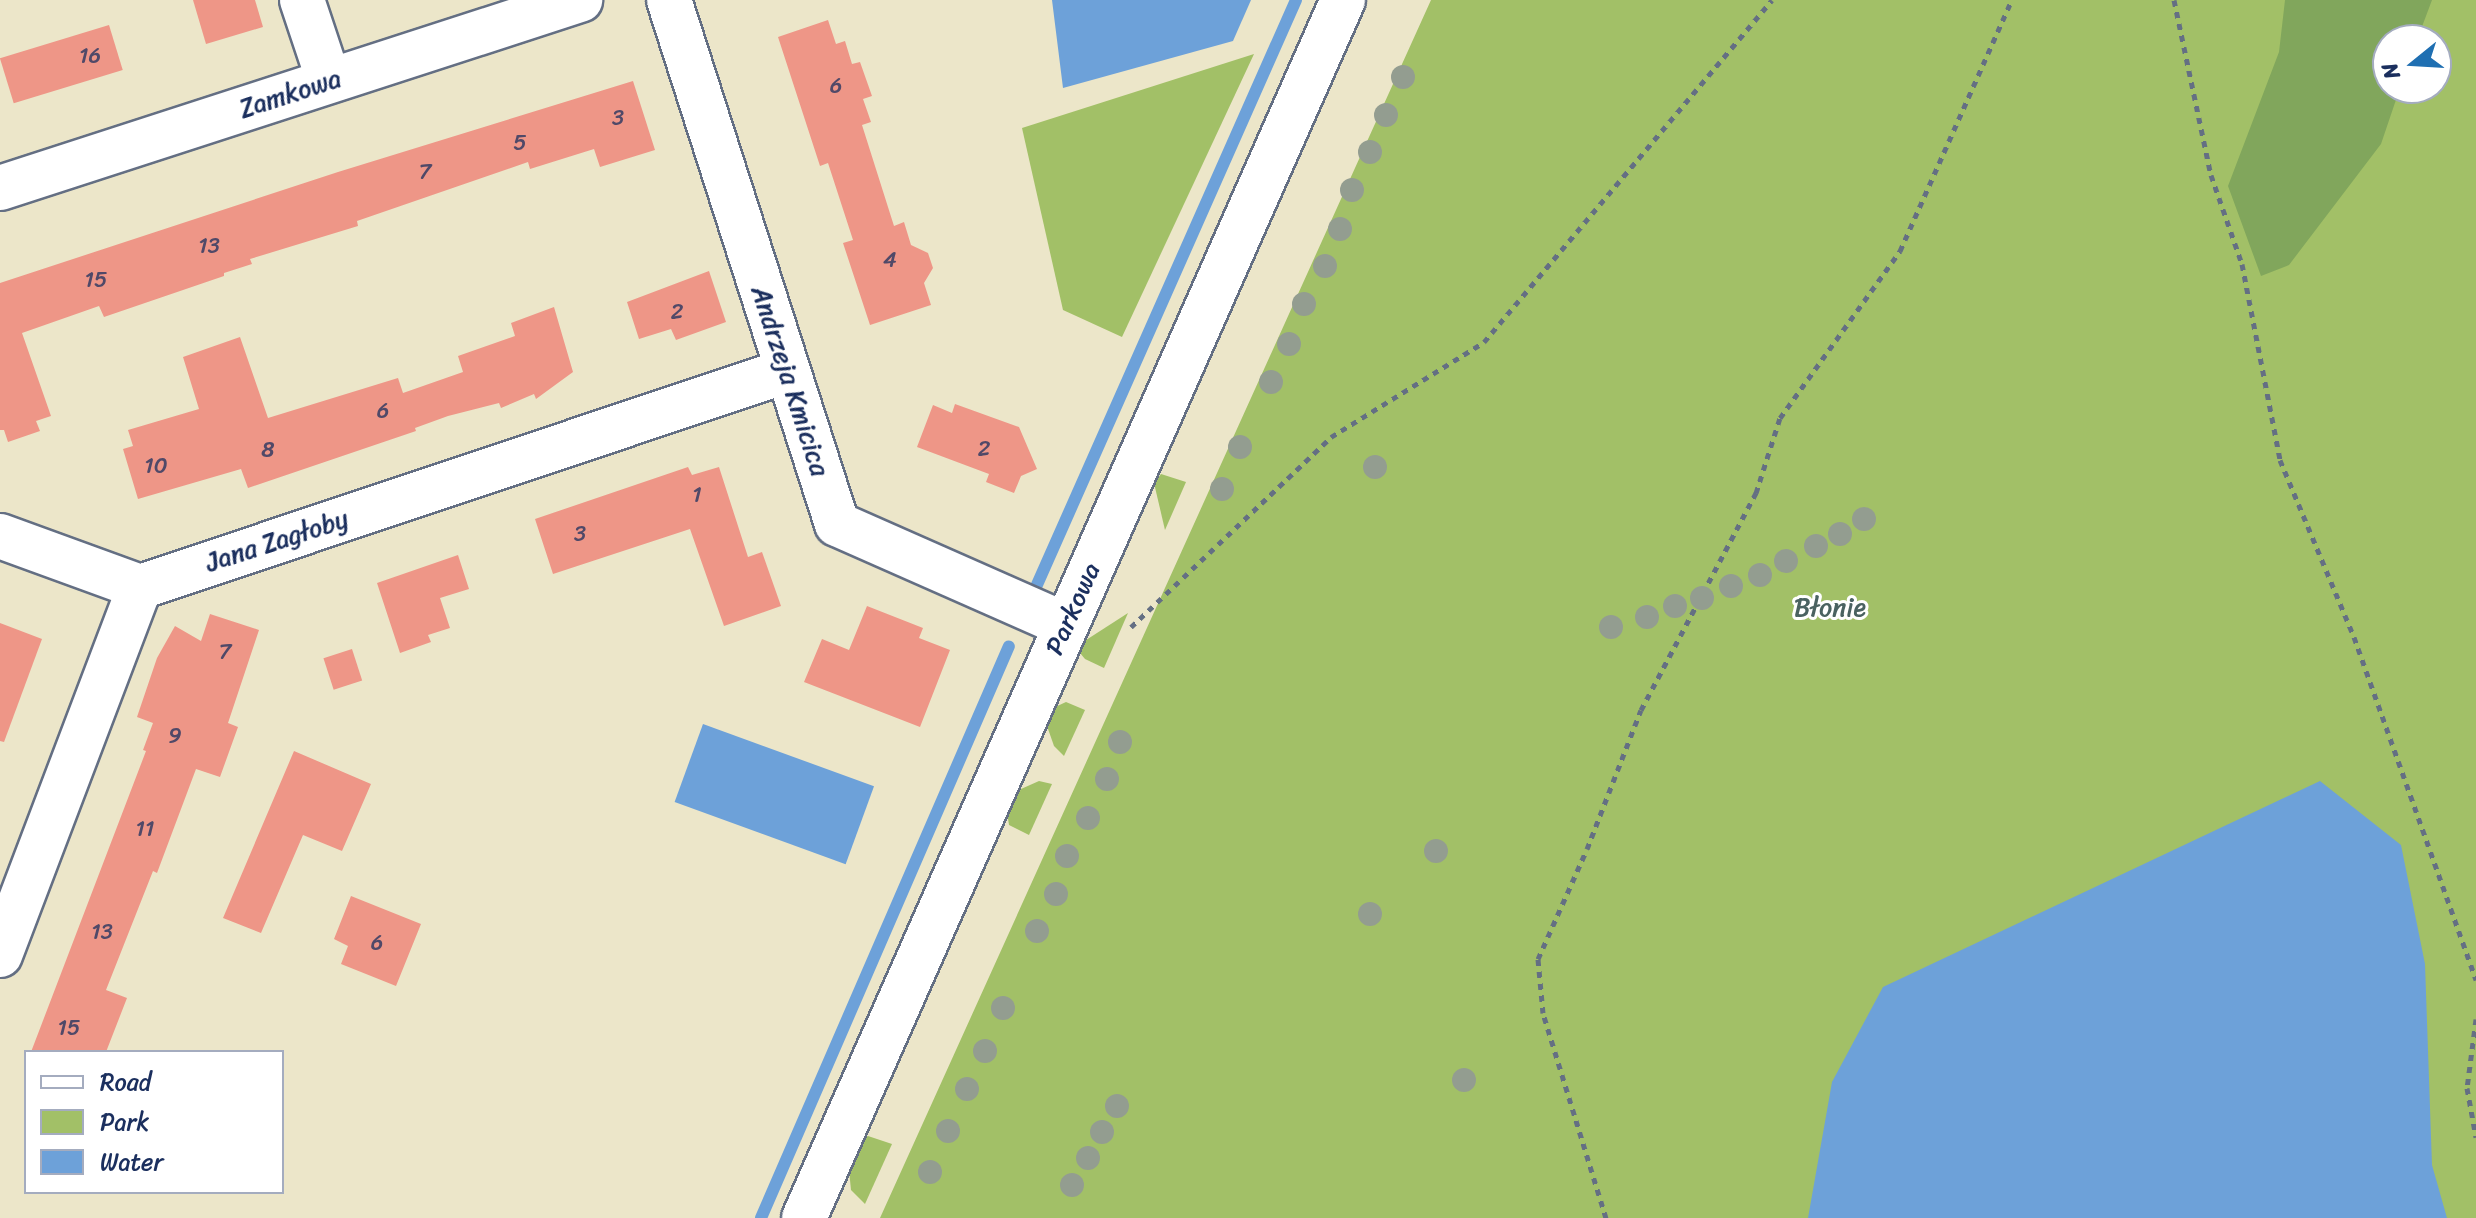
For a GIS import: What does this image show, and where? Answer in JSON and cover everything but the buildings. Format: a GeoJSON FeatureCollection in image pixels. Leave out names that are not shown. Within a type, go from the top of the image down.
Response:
{"type":"FeatureCollection","features":[{"type":"Feature","properties":{"kind":"street"},"geometry":{"type":"LineString","coordinates":[[302,0],[329,81]]}},
{"type":"Feature","properties":{"kind":"street","name":"Zamkowa"},"geometry":{"type":"LineString","coordinates":[[0,188],[580,0]]}},
{"type":"Feature","properties":{"kind":"street","name":"Andrzeja Kmicica"},"geometry":{"type":"LineString","coordinates":[[669,0],[837,524],[1066,625]]}},
{"type":"Feature","properties":{"kind":"street","name":"Parkowa"},"geometry":{"type":"LineString","coordinates":[[804,1218],[1343,0]]}},
{"type":"Feature","properties":{"kind":"street","name":"Jana Zagłoby"},"geometry":{"type":"LineString","coordinates":[[140,587],[786,371]]}},
{"type":"Feature","properties":{"kind":"street"},"geometry":{"type":"LineString","coordinates":[[0,536],[140,587],[0,955]]}},
{"type":"Feature","properties":{"kind":"path"},"geometry":{"type":"LineString","coordinates":[[1131,627],[1331,437],[1484,342],[1772,0]]}},
{"type":"Feature","properties":{"kind":"path"},"geometry":{"type":"LineString","coordinates":[[1606,1218],[1543,1013],[1538,959],[1587,849],[1641,710],[1756,493],[1780,418],[1900,251],[2012,0]]}},
{"type":"Feature","properties":{"kind":"path"},"geometry":{"type":"LineString","coordinates":[[2174,0],[2211,175],[2242,264],[2280,460],[2354,637],[2476,980]]}},
{"type":"Feature","properties":{"kind":"path"},"geometry":{"type":"LineString","coordinates":[[2476,1019],[2467,1088],[2476,1137]]}},
{"type":"Feature","properties":{"kind":"green space","name":"Błonie"},"geometry":{"type":"Polygon","coordinates":[[[1431,0],[2476,0],[2476,1218],[880,1218],[1431,0]]]}},
{"type":"Feature","properties":{"kind":"green space"},"geometry":{"type":"Polygon","coordinates":[[[2285,0],[2432,0],[2423,24],[2372,24],[2372,104],[2395,104],[2381,144],[2289,265],[2261,276],[2228,186],[2279,52],[2285,0]]]}},
{"type":"Feature","properties":{"kind":"green space"},"geometry":{"type":"Polygon","coordinates":[[[1254,54],[1122,337],[1063,310],[1022,128],[1254,54]]]}},
{"type":"Feature","properties":{"kind":"green space"},"geometry":{"type":"Polygon","coordinates":[[[1161,474],[1186,482],[1165,530],[1154,483],[1161,474]]]}},
{"type":"Feature","properties":{"kind":"green space"},"geometry":{"type":"Polygon","coordinates":[[[1128,613],[1104,668],[1085,659],[1080,653],[1083,642],[1128,613]]]}},
{"type":"Feature","properties":{"kind":"green space"},"geometry":{"type":"Polygon","coordinates":[[[1066,702],[1085,710],[1064,756],[1054,746],[1047,726],[1053,708],[1066,702]]]}},
{"type":"Feature","properties":{"kind":"green space"},"geometry":{"type":"Polygon","coordinates":[[[1039,781],[1052,784],[1029,835],[1009,825],[1007,812],[1021,789],[1039,781]]]}},
{"type":"Feature","properties":{"kind":"green space"},"geometry":{"type":"Polygon","coordinates":[[[868,1136],[892,1144],[865,1204],[851,1190],[849,1170],[862,1139],[868,1136]]]}},
{"type":"Feature","properties":{"kind":"water"},"geometry":{"type":"Polygon","coordinates":[[[1052,0],[1251,0],[1233,41],[1063,88],[1052,0]]]}},
{"type":"Feature","properties":{"kind":"water"},"geometry":{"type":"Polygon","coordinates":[[[703,724],[874,786],[846,864],[675,802],[703,724]]]}},
{"type":"Feature","properties":{"kind":"water"},"geometry":{"type":"Polygon","coordinates":[[[2320,781],[2401,845],[2425,964],[2432,1165],[2447,1218],[1808,1218],[1832,1082],[1883,987],[2320,781]]]}},
{"type":"Feature","properties":{"kind":"waterway"},"geometry":{"type":"LineString","coordinates":[[1036,587],[1296,0]]}},
{"type":"Feature","properties":{"kind":"waterway"},"geometry":{"type":"LineString","coordinates":[[761,1218],[1009,646]]}}]}
